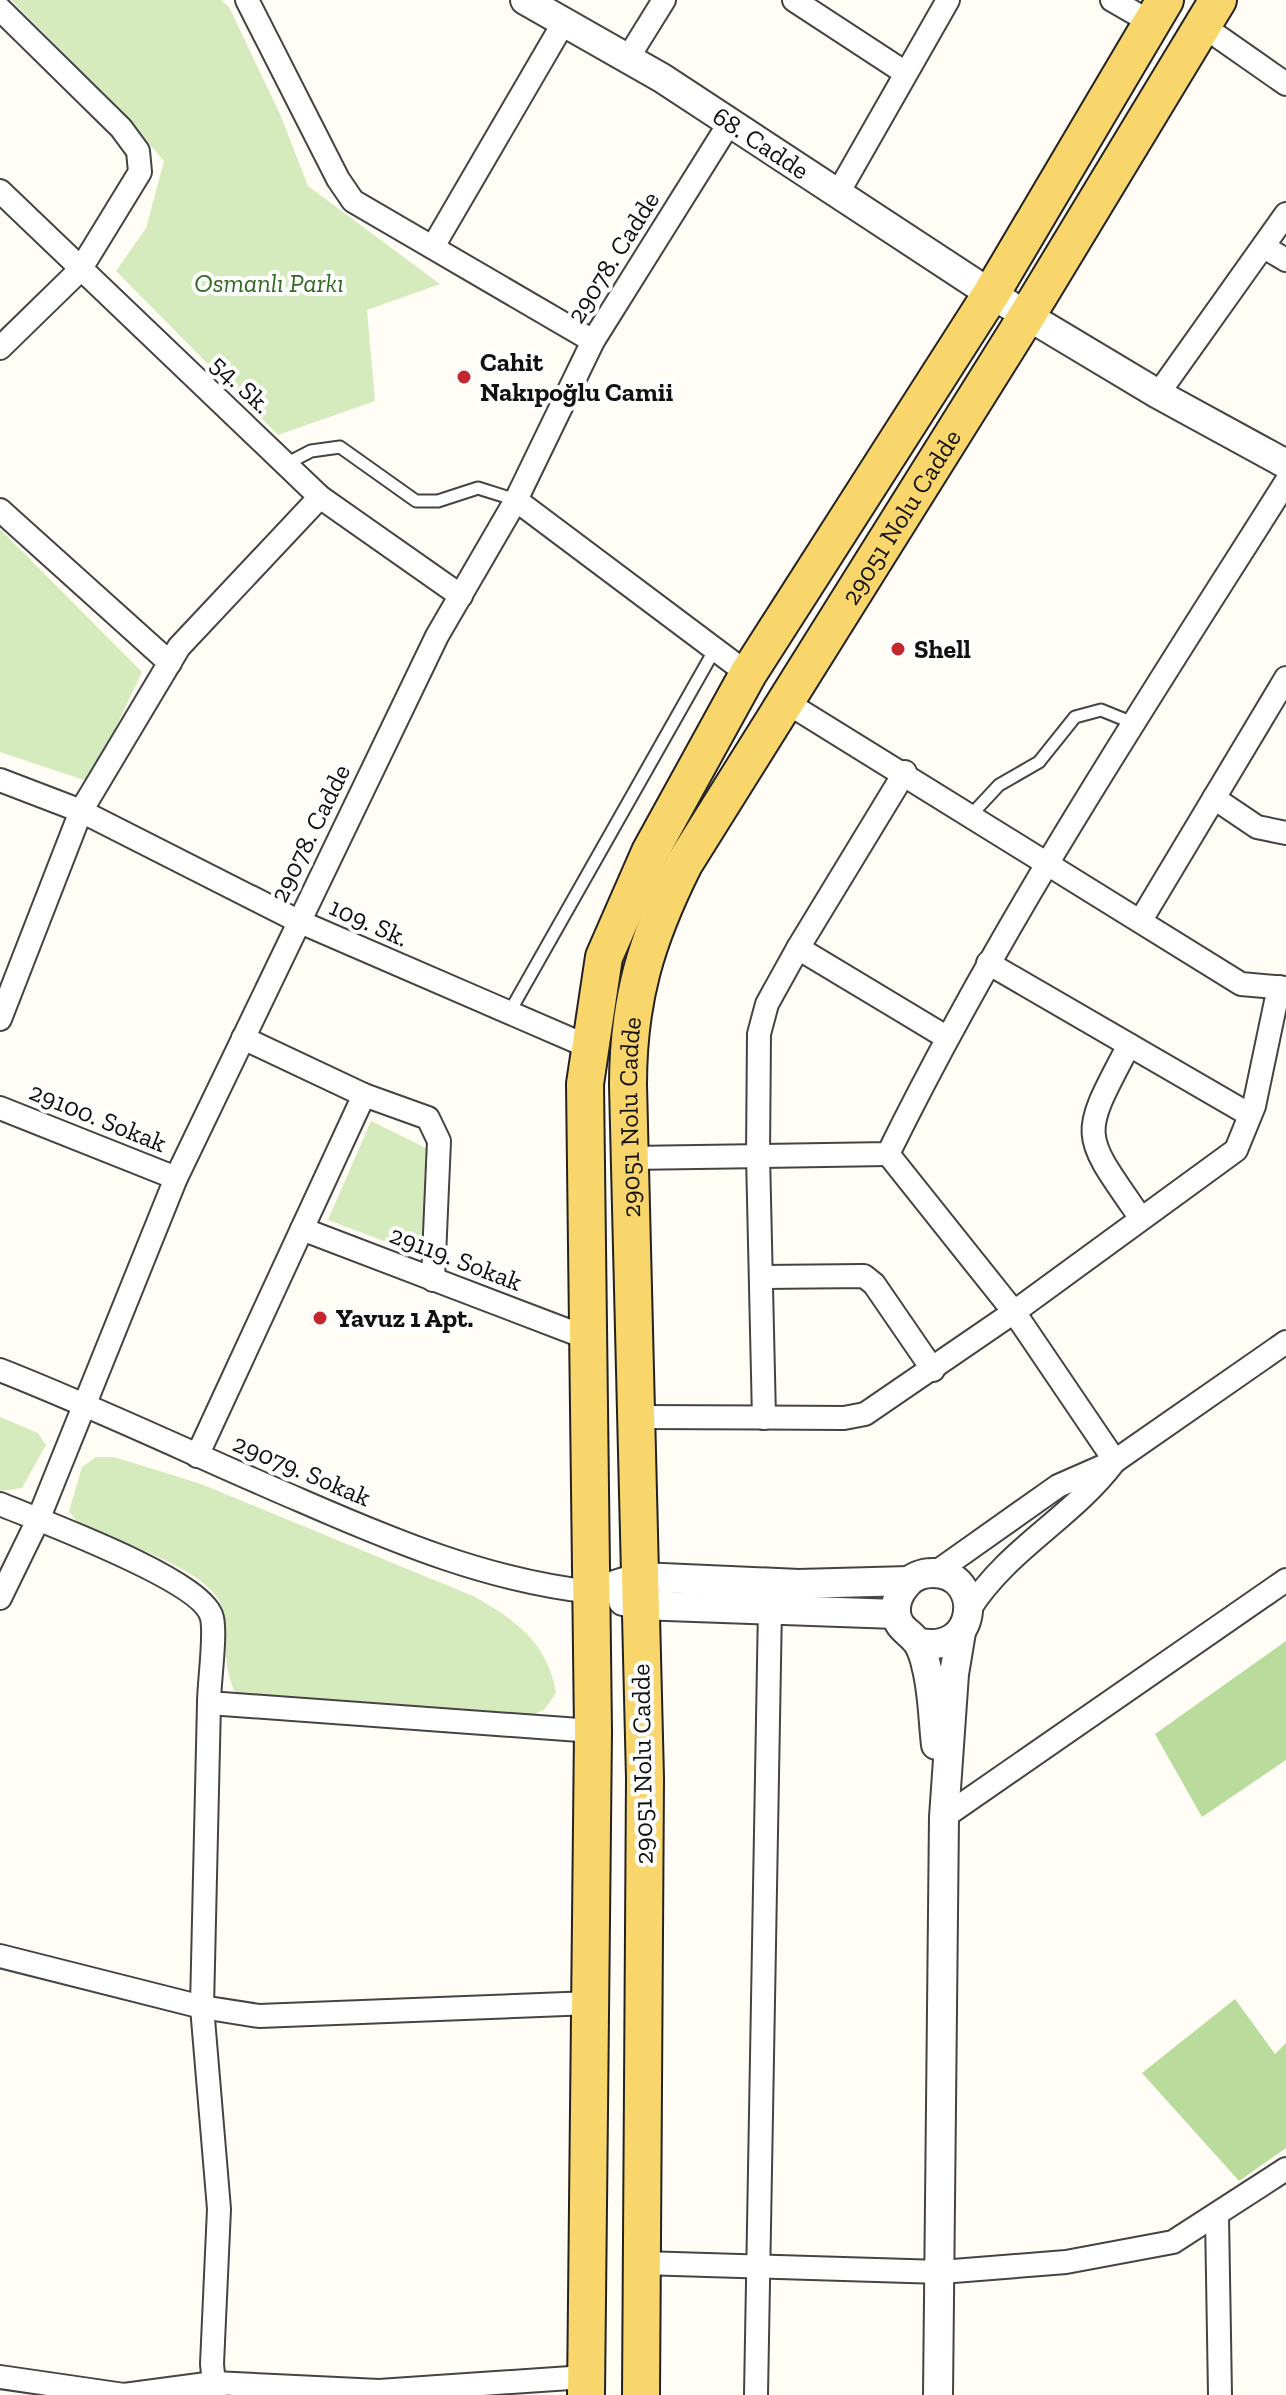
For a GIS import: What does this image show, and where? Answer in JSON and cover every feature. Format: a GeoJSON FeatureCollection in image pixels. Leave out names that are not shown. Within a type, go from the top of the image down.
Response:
{"type":"FeatureCollection","features":[{"type":"Feature","properties":{"kind":"main road","name":"29051 Nolu Cadde"},"geometry":{"type":"LineString","coordinates":[[585,2386],[590,2300],[593,1731],[590,1339],[585,1160],[589,1047],[604,957],[650,852],[748,674],[991,294],[1159,12]]}},
{"type":"Feature","properties":{"kind":"main road","name":"29051 Nolu Cadde"},"geometry":{"type":"LineString","coordinates":[[641,2395],[645,1778],[628,1040],[645,952],[684,864],[1028,314],[1210,13]]}},
{"type":"Feature","properties":{"kind":"street"},"geometry":{"type":"LineString","coordinates":[[247,0],[338,179],[353,201],[434,245],[593,341]]}},
{"type":"Feature","properties":{"kind":"street","name":"68. Cadde"},"geometry":{"type":"LineString","coordinates":[[525,0],[628,58],[730,122],[991,294],[1158,394],[1286,464]]}},
{"type":"Feature","properties":{"kind":"street"},"geometry":{"type":"LineString","coordinates":[[628,58],[664,0]]}},
{"type":"Feature","properties":{"kind":"street"},"geometry":{"type":"LineString","coordinates":[[794,0],[904,72]]}},
{"type":"Feature","properties":{"kind":"street"},"geometry":{"type":"LineString","coordinates":[[838,193],[904,72],[948,0]]}},
{"type":"Feature","properties":{"kind":"street"},"geometry":{"type":"LineString","coordinates":[[1112,0],[1159,12]]}},
{"type":"Feature","properties":{"kind":"street"},"geometry":{"type":"LineString","coordinates":[[0,9],[121,128],[138,151],[140,172],[80,270],[0,348]]}},
{"type":"Feature","properties":{"kind":"street"},"geometry":{"type":"LineString","coordinates":[[1210,13],[1286,84]]}},
{"type":"Feature","properties":{"kind":"street"},"geometry":{"type":"LineString","coordinates":[[434,245],[564,22]]}},
{"type":"Feature","properties":{"kind":"street","name":"29078. Cadde"},"geometry":{"type":"LineString","coordinates":[[0,1598],[38,1520],[176,1178],[298,921],[461,596],[516,500],[593,341],[730,122]]}},
{"type":"Feature","properties":{"kind":"street","name":"54. Sk."},"geometry":{"type":"LineString","coordinates":[[0,191],[320,497],[461,596]]}},
{"type":"Feature","properties":{"kind":"street"},"geometry":{"type":"LineString","coordinates":[[1158,394],[1286,214]]}},
{"type":"Feature","properties":{"kind":"street"},"geometry":{"type":"LineString","coordinates":[[1264,247],[1286,260]]}},
{"type":"Feature","properties":{"kind":"street"},"geometry":{"type":"LineString","coordinates":[[888,1154],[946,1037],[1047,861],[1286,482]]}},
{"type":"Feature","properties":{"kind":"street"},"geometry":{"type":"LineString","coordinates":[[0,1019],[81,811],[179,647],[320,497]]}},
{"type":"Feature","properties":{"kind":"street"},"geometry":{"type":"LineString","coordinates":[[516,500],[748,674]]}},
{"type":"Feature","properties":{"kind":"street"},"geometry":{"type":"LineString","coordinates":[[0,510],[170,663]]}},
{"type":"Feature","properties":{"kind":"street"},"geometry":{"type":"LineString","coordinates":[[1141,920],[1286,678]]}},
{"type":"Feature","properties":{"kind":"street"},"geometry":{"type":"LineString","coordinates":[[638,1417],[844,1418],[865,1414],[933,1370],[1236,1150],[1250,1115],[1283,987],[1241,984],[905,772],[786,702]]}},
{"type":"Feature","properties":{"kind":"street"},"geometry":{"type":"LineString","coordinates":[[764,1418],[758,1155],[759,1034],[767,1004],[798,948],[905,772]]}},
{"type":"Feature","properties":{"kind":"street","name":"109. Sk."},"geometry":{"type":"LineString","coordinates":[[0,780],[81,811],[298,921],[589,1047]]}},
{"type":"Feature","properties":{"kind":"street"},"geometry":{"type":"LineString","coordinates":[[1214,798],[1257,827],[1286,833]]}},
{"type":"Feature","properties":{"kind":"street"},"geometry":{"type":"LineString","coordinates":[[798,948],[946,1037]]}},
{"type":"Feature","properties":{"kind":"street"},"geometry":{"type":"LineString","coordinates":[[988,963],[1250,1115]]}},
{"type":"Feature","properties":{"kind":"street"},"geometry":{"type":"LineString","coordinates":[[243,1038],[364,1095],[428,1118],[439,1141],[433,1280]]}},
{"type":"Feature","properties":{"kind":"street"},"geometry":{"type":"LineString","coordinates":[[1129,1045],[1098,1103],[1092,1126],[1098,1157],[1140,1217]]}},
{"type":"Feature","properties":{"kind":"street"},"geometry":{"type":"LineString","coordinates":[[197,1456],[364,1095]]}},
{"type":"Feature","properties":{"kind":"street","name":"29100. Sokak"},"geometry":{"type":"LineString","coordinates":[[0,1108],[176,1178]]}},
{"type":"Feature","properties":{"kind":"street"},"geometry":{"type":"LineString","coordinates":[[630,1158],[888,1154]]}},
{"type":"Feature","properties":{"kind":"street"},"geometry":{"type":"LineString","coordinates":[[888,1154],[1014,1312],[1115,1461]]}},
{"type":"Feature","properties":{"kind":"street","name":"29119. Sokak"},"geometry":{"type":"LineString","coordinates":[[302,1229],[590,1339]]}},
{"type":"Feature","properties":{"kind":"street"},"geometry":{"type":"LineString","coordinates":[[761,1277],[864,1276],[874,1284],[933,1370]]}},
{"type":"Feature","properties":{"kind":"street"},"geometry":{"type":"LineString","coordinates":[[944,1817],[927,1666],[917,1642],[900,1625],[896,1614],[901,1591],[1058,1486],[1115,1461],[1286,1342]]}},
{"type":"Feature","properties":{"kind":"street","name":"29079. Sokak"},"geometry":{"type":"LineString","coordinates":[[0,1370],[352,1523],[486,1573],[536,1586],[592,1592]]}},
{"type":"Feature","properties":{"kind":"street"},"geometry":{"type":"LineString","coordinates":[[917,1642],[941,1644],[965,1621],[986,1583],[1014,1553],[1092,1491],[1115,1461]]}},
{"type":"Feature","properties":{"kind":"street"},"geometry":{"type":"LineString","coordinates":[[0,1504],[169,1579],[200,1599],[212,1617],[202,2007],[219,2209],[215,2389]]}},
{"type":"Feature","properties":{"kind":"street"},"geometry":{"type":"LineString","coordinates":[[592,1592],[922,1577],[953,1579],[962,1587],[965,1621],[954,1674],[944,1817],[938,2395]]}},
{"type":"Feature","properties":{"kind":"street"},"geometry":{"type":"LineString","coordinates":[[944,1817],[1286,1580]]}},
{"type":"Feature","properties":{"kind":"street"},"geometry":{"type":"LineString","coordinates":[[639,1591],[770,1607],[896,1614]]}},
{"type":"Feature","properties":{"kind":"street"},"geometry":{"type":"LineString","coordinates":[[756,2395],[770,1607]]}},
{"type":"Feature","properties":{"kind":"street"},"geometry":{"type":"LineString","coordinates":[[209,1703],[593,1731]]}},
{"type":"Feature","properties":{"kind":"street"},"geometry":{"type":"LineString","coordinates":[[0,1956],[202,2007],[259,2016],[591,2003]]}},
{"type":"Feature","properties":{"kind":"street"},"geometry":{"type":"LineString","coordinates":[[642,2263],[941,2272],[1066,2262],[1173,2242],[1286,2169]]}},
{"type":"Feature","properties":{"kind":"street"},"geometry":{"type":"LineString","coordinates":[[1217,2216],[1220,2395]]}},
{"type":"Feature","properties":{"kind":"street"},"geometry":{"type":"LineString","coordinates":[[0,2377],[124,2395],[215,2389],[379,2393],[585,2386]]}},
{"type":"Feature","properties":{"kind":"lane"},"geometry":{"type":"LineString","coordinates":[[285,465],[311,451],[340,447],[416,501],[438,501],[478,488],[516,500]]}},
{"type":"Feature","properties":{"kind":"lane"},"geometry":{"type":"LineString","coordinates":[[509,1013],[715,649]]}},
{"type":"Feature","properties":{"kind":"lane"},"geometry":{"type":"LineString","coordinates":[[972,814],[999,785],[1039,762],[1075,717],[1101,710],[1133,723]]}},
{"type":"Feature","properties":{"kind":"green space","name":"Osmanlı Parkı"},"geometry":{"type":"Polygon","coordinates":[[[11,0],[221,0],[229,7],[280,114],[308,186],[440,284],[367,310],[375,401],[278,435],[116,271],[146,228],[164,161],[119,109],[11,0]]]}},
{"type":"Feature","properties":{"kind":"green space"},"geometry":{"type":"Polygon","coordinates":[[[0,529],[142,672],[90,782],[0,752],[0,529]]]}},
{"type":"Feature","properties":{"kind":"green space"},"geometry":{"type":"Polygon","coordinates":[[[371,1121],[426,1148],[424,1256],[328,1220],[371,1121]]]}},
{"type":"Feature","properties":{"kind":"green space"},"geometry":{"type":"Polygon","coordinates":[[[0,1417],[38,1433],[46,1445],[22,1488],[0,1491],[0,1417]]]}},
{"type":"Feature","properties":{"kind":"green space"},"geometry":{"type":"Polygon","coordinates":[[[96,1457],[114,1457],[201,1484],[473,1596],[503,1614],[527,1634],[546,1660],[556,1693],[545,1709],[529,1717],[239,1700],[230,1678],[223,1611],[217,1596],[185,1570],[80,1526],[69,1511],[82,1467],[96,1457]]]}},
{"type":"Feature","properties":{"kind":"green space"},"geometry":{"type":"Polygon","coordinates":[[[1286,1641],[1286,1760],[1202,1817],[1155,1734],[1286,1641]]]}},
{"type":"Feature","properties":{"kind":"green space"},"geometry":{"type":"Polygon","coordinates":[[[1235,1999],[1275,2054],[1286,2043],[1286,2148],[1239,2181],[1142,2073],[1235,1999]]]}},
{"type":"Feature","properties":{"kind":"place","name":"Cahit Nakıpoğlu Camii"},"geometry":{"type":"Point","coordinates":[464,377]}},
{"type":"Feature","properties":{"kind":"place","name":"Shell"},"geometry":{"type":"Point","coordinates":[898,649]}},
{"type":"Feature","properties":{"kind":"place","name":"Yavuz 1 Apt."},"geometry":{"type":"Point","coordinates":[320,1318]}}]}
